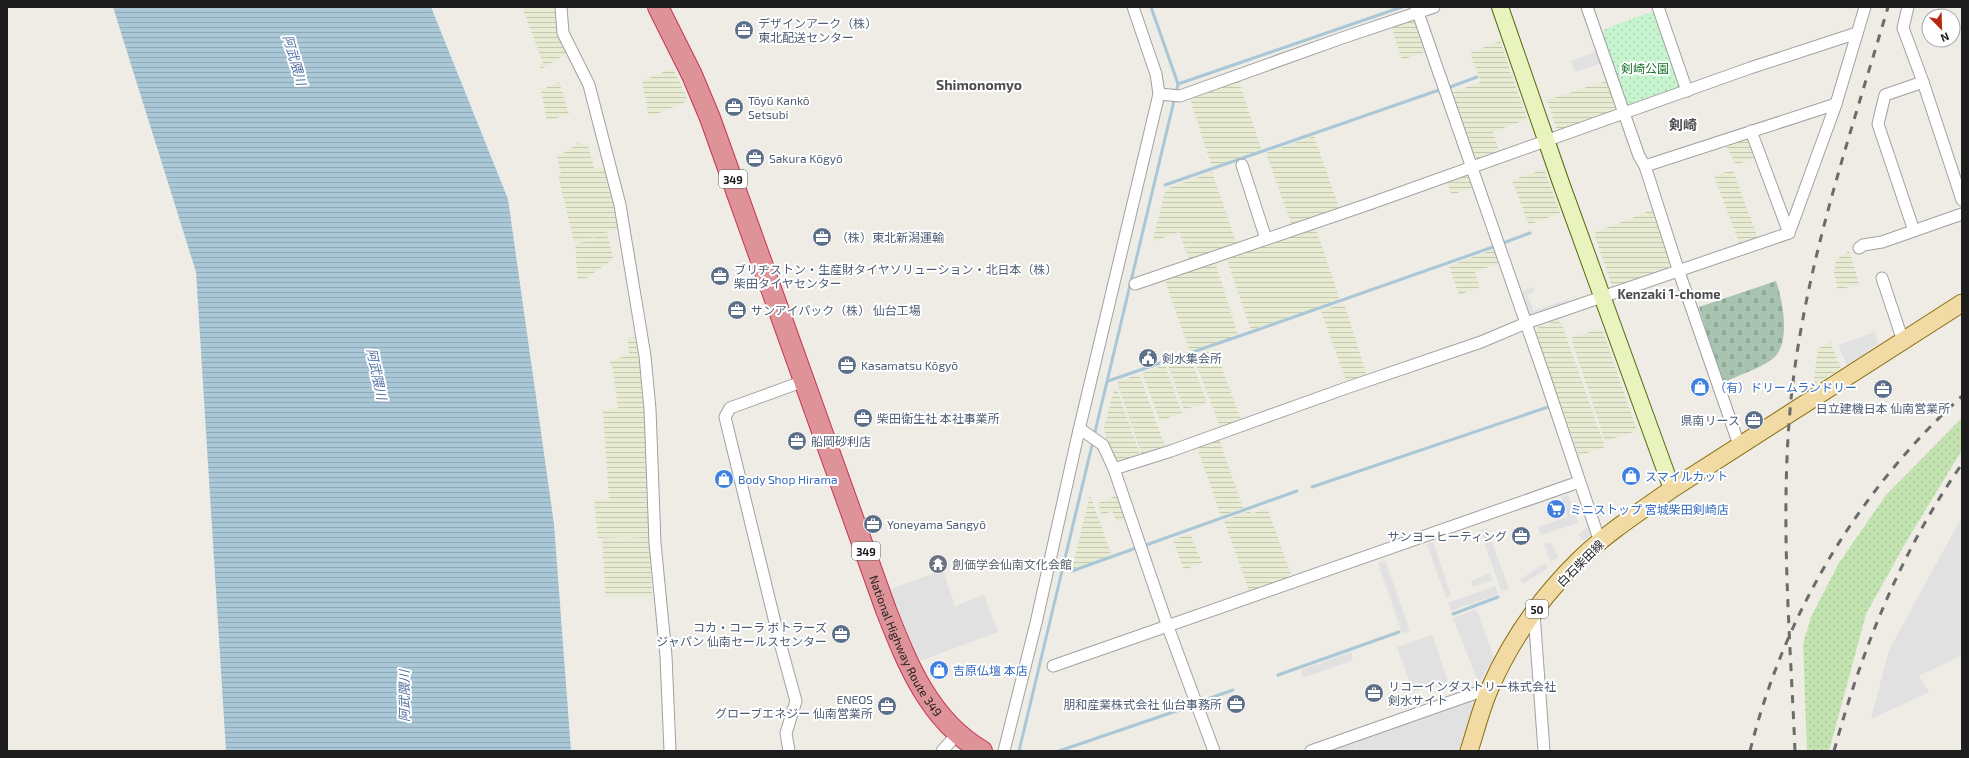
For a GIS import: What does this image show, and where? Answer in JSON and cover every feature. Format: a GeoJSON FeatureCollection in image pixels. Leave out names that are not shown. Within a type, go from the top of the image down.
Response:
{"type":"FeatureCollection","features":[{"type":"Feature","properties":{"kind":"highway","name":"National Highway Route 349"},"geometry":{"type":"LineString","coordinates":[[658,7],[692,75],[710,118],[886,610],[910,669],[919,686],[937,710],[958,732],[982,751]]}},
{"type":"Feature","properties":{"kind":"main road","name":"50"},"geometry":{"type":"LineString","coordinates":[[1739,445],[1962,303]]}},
{"type":"Feature","properties":{"kind":"main road","name":"白石柴田線"},"geometry":{"type":"LineString","coordinates":[[1469,751],[1490,688],[1520,633],[1534,613],[1580,559],[1600,542],[1672,489],[1739,445]]}},
{"type":"Feature","properties":{"kind":"street"},"geometry":{"type":"LineString","coordinates":[[561,7],[563,33],[589,85],[620,205],[645,356],[650,409],[655,543],[666,664],[670,751]]}},
{"type":"Feature","properties":{"kind":"street"},"geometry":{"type":"LineString","coordinates":[[1004,751],[1162,94],[1133,7]]}},
{"type":"Feature","properties":{"kind":"street"},"geometry":{"type":"LineString","coordinates":[[1162,94],[1180,96],[1417,9],[1434,7]]}},
{"type":"Feature","properties":{"kind":"street"},"geometry":{"type":"LineString","coordinates":[[1500,7],[1602,298],[1672,489]]}},
{"type":"Feature","properties":{"kind":"street"},"geometry":{"type":"LineString","coordinates":[[1587,7],[1639,156],[1645,166],[1679,272],[1739,445]]}},
{"type":"Feature","properties":{"kind":"street"},"geometry":{"type":"LineString","coordinates":[[1658,7],[1687,91]]}},
{"type":"Feature","properties":{"kind":"street"},"geometry":{"type":"LineString","coordinates":[[1114,469],[1171,451],[1349,387],[1481,342],[1526,323],[1679,272],[1789,233],[1814,170],[1836,104],[1865,7]]}},
{"type":"Feature","properties":{"kind":"street"},"geometry":{"type":"LineString","coordinates":[[1908,7],[1903,28],[1923,82],[1962,200]]}},
{"type":"Feature","properties":{"kind":"street"},"geometry":{"type":"LineString","coordinates":[[1417,9],[1600,542]]}},
{"type":"Feature","properties":{"kind":"street"},"geometry":{"type":"LineString","coordinates":[[1135,284],[1857,33]]}},
{"type":"Feature","properties":{"kind":"street"},"geometry":{"type":"LineString","coordinates":[[1914,231],[1878,124],[1885,95],[1923,82]]}},
{"type":"Feature","properties":{"kind":"street"},"geometry":{"type":"LineString","coordinates":[[1645,166],[1836,104]]}},
{"type":"Feature","properties":{"kind":"street"},"geometry":{"type":"LineString","coordinates":[[1751,131],[1789,233]]}},
{"type":"Feature","properties":{"kind":"street"},"geometry":{"type":"LineString","coordinates":[[1242,166],[1266,238]]}},
{"type":"Feature","properties":{"kind":"street"},"geometry":{"type":"LineString","coordinates":[[1859,248],[1863,245],[1882,242],[1962,214]]}},
{"type":"Feature","properties":{"kind":"street"},"geometry":{"type":"LineString","coordinates":[[1882,278],[1904,341]]}},
{"type":"Feature","properties":{"kind":"street"},"geometry":{"type":"LineString","coordinates":[[789,751],[786,733],[796,701],[780,643],[725,417],[730,408],[804,381]]}},
{"type":"Feature","properties":{"kind":"street"},"geometry":{"type":"LineString","coordinates":[[1081,431],[1103,445],[1114,469],[1168,627],[1214,751]]}},
{"type":"Feature","properties":{"kind":"street"},"geometry":{"type":"LineString","coordinates":[[1053,666],[1579,482]]}},
{"type":"Feature","properties":{"kind":"street"},"geometry":{"type":"LineString","coordinates":[[1534,613],[1544,751]]}},
{"type":"Feature","properties":{"kind":"street"},"geometry":{"type":"LineString","coordinates":[[1311,751],[1490,688]]}},
{"type":"Feature","properties":{"kind":"street"},"geometry":{"type":"LineString","coordinates":[[942,751],[958,732]]}},
{"type":"Feature","properties":{"kind":"green space"},"geometry":{"type":"Polygon","coordinates":[[[522,7],[555,7],[558,15],[558,31],[567,53],[541,69],[539,65],[543,63],[522,7]]]}},
{"type":"Feature","properties":{"kind":"green space","name":"剣崎公園"},"geometry":{"type":"Polygon","coordinates":[[[1651,12],[1657,16],[1683,83],[1679,91],[1635,107],[1626,103],[1603,35],[1605,29],[1651,12]]]}},
{"type":"Feature","properties":{"kind":"green space"},"geometry":{"type":"Polygon","coordinates":[[[1411,17],[1416,20],[1427,51],[1402,60],[1391,26],[1411,17]]]}},
{"type":"Feature","properties":{"kind":"green space"},"geometry":{"type":"Polygon","coordinates":[[[1500,41],[1527,119],[1493,132],[1499,151],[1478,159],[1471,152],[1451,93],[1481,82],[1470,53],[1500,41]]]}},
{"type":"Feature","properties":{"kind":"green space"},"geometry":{"type":"Polygon","coordinates":[[[673,68],[688,101],[649,117],[642,81],[673,68]]]}},
{"type":"Feature","properties":{"kind":"green space"},"geometry":{"type":"Polygon","coordinates":[[[1238,79],[1262,151],[1212,167],[1190,99],[1209,92],[1214,87],[1238,79]]]}},
{"type":"Feature","properties":{"kind":"green space"},"geometry":{"type":"Polygon","coordinates":[[[1606,81],[1616,106],[1613,112],[1559,131],[1556,128],[1547,100],[1606,81]]]}},
{"type":"Feature","properties":{"kind":"green space"},"geometry":{"type":"Polygon","coordinates":[[[559,82],[569,114],[547,121],[541,90],[559,82]]]}},
{"type":"Feature","properties":{"kind":"green space"},"geometry":{"type":"Polygon","coordinates":[[[1314,136],[1340,210],[1292,226],[1266,153],[1314,136]]]}},
{"type":"Feature","properties":{"kind":"green space"},"geometry":{"type":"Polygon","coordinates":[[[1743,137],[1750,142],[1756,157],[1736,165],[1726,145],[1743,137]]]}},
{"type":"Feature","properties":{"kind":"green space"},"geometry":{"type":"Polygon","coordinates":[[[577,142],[588,146],[594,168],[605,168],[619,227],[584,241],[574,242],[558,175],[561,174],[557,157],[575,146],[577,142]]]}},
{"type":"Feature","properties":{"kind":"green space"},"geometry":{"type":"Polygon","coordinates":[[[1544,169],[1560,213],[1529,225],[1512,180],[1544,169]]]}},
{"type":"Feature","properties":{"kind":"green space"},"geometry":{"type":"Polygon","coordinates":[[[1733,170],[1758,239],[1740,245],[1714,176],[1733,170]]]}},
{"type":"Feature","properties":{"kind":"green space"},"geometry":{"type":"Polygon","coordinates":[[[1468,171],[1473,187],[1452,195],[1446,179],[1468,171]]]}},
{"type":"Feature","properties":{"kind":"green space"},"geometry":{"type":"Polygon","coordinates":[[[1212,172],[1237,245],[1190,262],[1179,232],[1152,242],[1166,189],[1212,172]]]}},
{"type":"Feature","properties":{"kind":"green space"},"geometry":{"type":"Polygon","coordinates":[[[1652,210],[1671,262],[1667,269],[1613,289],[1594,233],[1652,210]]]}},
{"type":"Feature","properties":{"kind":"green space"},"geometry":{"type":"Polygon","coordinates":[[[1315,226],[1340,300],[1251,330],[1226,257],[1315,226]]]}},
{"type":"Feature","properties":{"kind":"green space"},"geometry":{"type":"Polygon","coordinates":[[[607,232],[613,259],[588,277],[578,281],[575,244],[584,242],[607,232]]]}},
{"type":"Feature","properties":{"kind":"green space"},"geometry":{"type":"Polygon","coordinates":[[[1495,249],[1500,263],[1475,272],[1480,287],[1459,295],[1449,266],[1495,249]]]}},
{"type":"Feature","properties":{"kind":"green space"},"geometry":{"type":"Polygon","coordinates":[[[1849,251],[1859,283],[1838,291],[1834,273],[1836,260],[1849,251]]]}},
{"type":"Feature","properties":{"kind":"green space"},"geometry":{"type":"Polygon","coordinates":[[[1212,261],[1216,265],[1238,335],[1190,352],[1165,281],[1167,277],[1212,261]]]}},
{"type":"Feature","properties":{"kind":"green space"},"geometry":{"type":"Polygon","coordinates":[[[1776,281],[1781,300],[1784,323],[1782,345],[1778,353],[1766,364],[1723,383],[1703,329],[1705,327],[1699,307],[1776,281]]]}},
{"type":"Feature","properties":{"kind":"green space"},"geometry":{"type":"Polygon","coordinates":[[[1344,303],[1367,376],[1347,383],[1321,311],[1344,303]]]}},
{"type":"Feature","properties":{"kind":"green space"},"geometry":{"type":"Polygon","coordinates":[[[1557,319],[1562,325],[1605,447],[1579,456],[1535,331],[1542,324],[1546,327],[1551,321],[1557,319]]]}},
{"type":"Feature","properties":{"kind":"green space"},"geometry":{"type":"Polygon","coordinates":[[[1602,328],[1637,431],[1605,441],[1571,338],[1602,328]]]}},
{"type":"Feature","properties":{"kind":"green space"},"geometry":{"type":"Polygon","coordinates":[[[638,337],[644,374],[651,536],[598,538],[594,500],[609,500],[603,411],[618,408],[613,369],[610,362],[629,354],[628,338],[638,337]]]}},
{"type":"Feature","properties":{"kind":"green space"},"geometry":{"type":"Polygon","coordinates":[[[1830,342],[1841,369],[1813,385],[1818,349],[1830,342]]]}},
{"type":"Feature","properties":{"kind":"green space"},"geometry":{"type":"Polygon","coordinates":[[[1215,349],[1242,422],[1221,429],[1193,356],[1215,349]]]}},
{"type":"Feature","properties":{"kind":"green space"},"geometry":{"type":"Polygon","coordinates":[[[1190,358],[1207,402],[1184,410],[1168,365],[1190,358]]]}},
{"type":"Feature","properties":{"kind":"green space"},"geometry":{"type":"Polygon","coordinates":[[[1165,365],[1182,413],[1160,421],[1142,373],[1165,365]]]}},
{"type":"Feature","properties":{"kind":"green space"},"geometry":{"type":"Polygon","coordinates":[[[1139,374],[1165,446],[1142,455],[1118,385],[1118,382],[1139,374]]]}},
{"type":"Feature","properties":{"kind":"green space"},"geometry":{"type":"Polygon","coordinates":[[[1114,389],[1117,389],[1140,455],[1119,462],[1115,460],[1108,444],[1104,429],[1114,389]]]}},
{"type":"Feature","properties":{"kind":"green space"},"geometry":{"type":"Polygon","coordinates":[[[1962,418],[1962,450],[1906,542],[1866,614],[1829,751],[1807,751],[1803,644],[1811,617],[1839,563],[1886,495],[1962,418]]]}},
{"type":"Feature","properties":{"kind":"green space"},"geometry":{"type":"Polygon","coordinates":[[[1218,436],[1243,508],[1221,516],[1196,444],[1218,436]]]}},
{"type":"Feature","properties":{"kind":"green space"},"geometry":{"type":"Polygon","coordinates":[[[1090,495],[1112,556],[1072,569],[1090,495]]]}},
{"type":"Feature","properties":{"kind":"green space"},"geometry":{"type":"Polygon","coordinates":[[[1118,495],[1126,518],[1117,522],[1112,511],[1102,515],[1098,503],[1118,495]]]}},
{"type":"Feature","properties":{"kind":"green space"},"geometry":{"type":"Polygon","coordinates":[[[1267,508],[1292,577],[1250,593],[1224,521],[1250,511],[1251,514],[1267,508]]]}},
{"type":"Feature","properties":{"kind":"green space"},"geometry":{"type":"Polygon","coordinates":[[[1190,533],[1202,563],[1184,570],[1173,540],[1190,533]]]}},
{"type":"Feature","properties":{"kind":"green space"},"geometry":{"type":"Polygon","coordinates":[[[649,537],[652,596],[606,597],[602,539],[649,537]]]}},
{"type":"Feature","properties":{"kind":"shaded area"},"geometry":{"type":"Polygon","coordinates":[[[1598,51],[1602,63],[1575,72],[1571,61],[1598,51]]]}},
{"type":"Feature","properties":{"kind":"shaded area"},"geometry":{"type":"Polygon","coordinates":[[[1533,287],[1535,292],[1527,295],[1534,311],[1568,299],[1569,304],[1533,318],[1527,314],[1519,293],[1533,287]]]}},
{"type":"Feature","properties":{"kind":"shaded area"},"geometry":{"type":"Polygon","coordinates":[[[1875,332],[1878,344],[1847,366],[1838,345],[1875,332]]]}},
{"type":"Feature","properties":{"kind":"shaded area"},"geometry":{"type":"Polygon","coordinates":[[[1568,494],[1578,523],[1541,535],[1538,527],[1568,517],[1561,497],[1568,494]]]}},
{"type":"Feature","properties":{"kind":"shaded area"},"geometry":{"type":"Polygon","coordinates":[[[1962,517],[1962,655],[1919,676],[1929,692],[1871,719],[1889,650],[1962,517]]]}},
{"type":"Feature","properties":{"kind":"shaded area"},"geometry":{"type":"Polygon","coordinates":[[[1589,525],[1594,531],[1584,541],[1578,535],[1589,525]]]}},
{"type":"Feature","properties":{"kind":"shaded area"},"geometry":{"type":"Polygon","coordinates":[[[1487,528],[1509,589],[1501,591],[1480,530],[1487,528]]]}},
{"type":"Feature","properties":{"kind":"shaded area"},"geometry":{"type":"Polygon","coordinates":[[[1433,542],[1451,596],[1446,598],[1427,544],[1433,542]]]}},
{"type":"Feature","properties":{"kind":"shaded area"},"geometry":{"type":"Polygon","coordinates":[[[1551,542],[1558,558],[1550,561],[1544,544],[1551,542]]]}},
{"type":"Feature","properties":{"kind":"shaded area"},"geometry":{"type":"Polygon","coordinates":[[[1385,560],[1410,631],[1402,633],[1378,563],[1385,560]]]}},
{"type":"Feature","properties":{"kind":"shaded area"},"geometry":{"type":"Polygon","coordinates":[[[1545,563],[1548,568],[1523,584],[1519,580],[1545,563]]]}},
{"type":"Feature","properties":{"kind":"shaded area"},"geometry":{"type":"Polygon","coordinates":[[[943,570],[955,606],[984,595],[998,632],[914,663],[888,590],[943,570]]]}},
{"type":"Feature","properties":{"kind":"shaded area"},"geometry":{"type":"Polygon","coordinates":[[[1490,573],[1493,580],[1473,587],[1471,581],[1490,573]]]}},
{"type":"Feature","properties":{"kind":"shaded area"},"geometry":{"type":"Polygon","coordinates":[[[1495,586],[1498,594],[1451,611],[1448,603],[1495,586]]]}},
{"type":"Feature","properties":{"kind":"shaded area"},"geometry":{"type":"Polygon","coordinates":[[[1476,609],[1494,657],[1479,684],[1453,618],[1476,609]]]}},
{"type":"Feature","properties":{"kind":"shaded area"},"geometry":{"type":"Polygon","coordinates":[[[1432,635],[1450,687],[1440,690],[1437,684],[1413,692],[1397,647],[1432,635]]]}},
{"type":"Feature","properties":{"kind":"shaded area"},"geometry":{"type":"Polygon","coordinates":[[[1351,652],[1353,660],[1303,678],[1301,670],[1351,652]]]}},
{"type":"Feature","properties":{"kind":"shaded area"},"geometry":{"type":"Polygon","coordinates":[[[1472,698],[1480,702],[1458,751],[1357,751],[1354,740],[1472,698]]]}},
{"type":"Feature","properties":{"kind":"shaded area"},"geometry":{"type":"Polygon","coordinates":[[[1353,741],[1356,751],[1331,751],[1330,749],[1353,741]]]}},
{"type":"Feature","properties":{"kind":"water","name":"阿武隈川"},"geometry":{"type":"Polygon","coordinates":[[[113,7],[431,7],[508,199],[554,524],[571,751],[226,751],[196,272],[113,7]]]}},
{"type":"Feature","properties":{"kind":"waterway"},"geometry":{"type":"LineString","coordinates":[[1094,436],[1178,84],[1151,7]]}},
{"type":"Feature","properties":{"kind":"waterway"},"geometry":{"type":"LineString","coordinates":[[1178,84],[1402,7]]}},
{"type":"Feature","properties":{"kind":"waterway"},"geometry":{"type":"LineString","coordinates":[[1450,87],[1477,77]]}},
{"type":"Feature","properties":{"kind":"waterway"},"geometry":{"type":"LineString","coordinates":[[1165,185],[1439,90]]}},
{"type":"Feature","properties":{"kind":"waterway"},"geometry":{"type":"LineString","coordinates":[[1503,243],[1530,233]]}},
{"type":"Feature","properties":{"kind":"waterway"},"geometry":{"type":"LineString","coordinates":[[1108,381],[1493,247]]}},
{"type":"Feature","properties":{"kind":"waterway"},"geometry":{"type":"LineString","coordinates":[[1312,487],[1551,406]]}},
{"type":"Feature","properties":{"kind":"waterway"},"geometry":{"type":"LineString","coordinates":[[1019,751],[1093,441]]}},
{"type":"Feature","properties":{"kind":"waterway"},"geometry":{"type":"LineString","coordinates":[[1146,545],[1297,491]]}},
{"type":"Feature","properties":{"kind":"waterway"},"geometry":{"type":"LineString","coordinates":[[1072,571],[1136,548]]}},
{"type":"Feature","properties":{"kind":"waterway"},"geometry":{"type":"LineString","coordinates":[[1453,614],[1498,597]]}},
{"type":"Feature","properties":{"kind":"waterway"},"geometry":{"type":"LineString","coordinates":[[1278,675],[1399,632]]}},
{"type":"Feature","properties":{"kind":"waterway"},"geometry":{"type":"LineString","coordinates":[[1202,701],[1233,690]]}},
{"type":"Feature","properties":{"kind":"waterway"},"geometry":{"type":"LineString","coordinates":[[1059,751],[1191,706]]}},
{"type":"Feature","properties":{"kind":"railway"},"geometry":{"type":"LineString","coordinates":[[1795,751],[1788,616],[1786,525],[1786,480],[1792,390],[1799,341],[1819,244],[1845,149],[1888,7]]}},
{"type":"Feature","properties":{"kind":"railway"},"geometry":{"type":"LineString","coordinates":[[1750,751],[1765,700],[1783,651],[1805,604],[1830,558],[1858,514],[1890,472],[1924,433],[1962,396]]}},
{"type":"Feature","properties":{"kind":"railway"},"geometry":{"type":"LineString","coordinates":[[1834,751],[1857,675],[1902,566],[1920,531],[1962,464]]}},
{"type":"Feature","properties":{"kind":"place","name":"デザインアーク（株） 東北配送センター"},"geometry":{"type":"Point","coordinates":[744,30]}},
{"type":"Feature","properties":{"kind":"place","name":"Tōyū Kankō Setsubi"},"geometry":{"type":"Point","coordinates":[734,107]}},
{"type":"Feature","properties":{"kind":"place","name":"Sakura Kōgyō"},"geometry":{"type":"Point","coordinates":[755,158]}},
{"type":"Feature","properties":{"kind":"place","name":"（株）東北新潟運輸"},"geometry":{"type":"Point","coordinates":[822,237]}},
{"type":"Feature","properties":{"kind":"place","name":"ブリヂストン・生産財タイヤソリューション・北日本（株） 柴田タイヤセンター"},"geometry":{"type":"Point","coordinates":[720,276]}},
{"type":"Feature","properties":{"kind":"place","name":"サンアイパック（株） 仙台工場"},"geometry":{"type":"Point","coordinates":[737,310]}},
{"type":"Feature","properties":{"kind":"place","name":"剣水集会所"},"geometry":{"type":"Point","coordinates":[1148,358]}},
{"type":"Feature","properties":{"kind":"place","name":"Kasamatsu Kōgyō"},"geometry":{"type":"Point","coordinates":[847,365]}},
{"type":"Feature","properties":{"kind":"place","name":"（有）ドリームランドリー"},"geometry":{"type":"Point","coordinates":[1700,387]}},
{"type":"Feature","properties":{"kind":"place","name":"日立建機日本 仙南営業所"},"geometry":{"type":"Point","coordinates":[1883,389]}},
{"type":"Feature","properties":{"kind":"place","name":"柴田衛生社 本社事業所"},"geometry":{"type":"Point","coordinates":[863,418]}},
{"type":"Feature","properties":{"kind":"place","name":"県南リース"},"geometry":{"type":"Point","coordinates":[1754,420]}},
{"type":"Feature","properties":{"kind":"place","name":"船岡砂利店"},"geometry":{"type":"Point","coordinates":[797,441]}},
{"type":"Feature","properties":{"kind":"place","name":"スマイルカット"},"geometry":{"type":"Point","coordinates":[1631,476]}},
{"type":"Feature","properties":{"kind":"place","name":"Body Shop Hirama"},"geometry":{"type":"Point","coordinates":[724,479]}},
{"type":"Feature","properties":{"kind":"place","name":"ミニストップ 宮城柴田剣崎店"},"geometry":{"type":"Point","coordinates":[1556,509]}},
{"type":"Feature","properties":{"kind":"place","name":"Yoneyama Sangyō"},"geometry":{"type":"Point","coordinates":[873,524]}},
{"type":"Feature","properties":{"kind":"place","name":"サンヨーヒーティング"},"geometry":{"type":"Point","coordinates":[1521,536]}},
{"type":"Feature","properties":{"kind":"place","name":"創価学会仙南文化会館"},"geometry":{"type":"Point","coordinates":[938,564]}},
{"type":"Feature","properties":{"kind":"place","name":"コカ・コーラ ボトラーズ ジャパン 仙南セールスセンター"},"geometry":{"type":"Point","coordinates":[841,634]}},
{"type":"Feature","properties":{"kind":"place","name":"吉原仏壇 本店"},"geometry":{"type":"Point","coordinates":[939,670]}},
{"type":"Feature","properties":{"kind":"place","name":"リコーインダストリー株式会社 剣水サイト"},"geometry":{"type":"Point","coordinates":[1374,693]}},
{"type":"Feature","properties":{"kind":"place","name":"朋和産業株式会社 仙台事務所"},"geometry":{"type":"Point","coordinates":[1236,704]}},
{"type":"Feature","properties":{"kind":"place","name":"ENEOS グローブエネジー 仙南営業所"},"geometry":{"type":"Point","coordinates":[887,706]}},
{"type":"Feature","properties":{"kind":"district","name":"Shimonomyo"},"geometry":{"type":"Point","coordinates":[979,84]}},
{"type":"Feature","properties":{"kind":"district","name":"剣崎"},"geometry":{"type":"Point","coordinates":[1683,124]}},
{"type":"Feature","properties":{"kind":"district","name":"Kenzaki 1-chome"},"geometry":{"type":"Point","coordinates":[1669,294]}}]}
